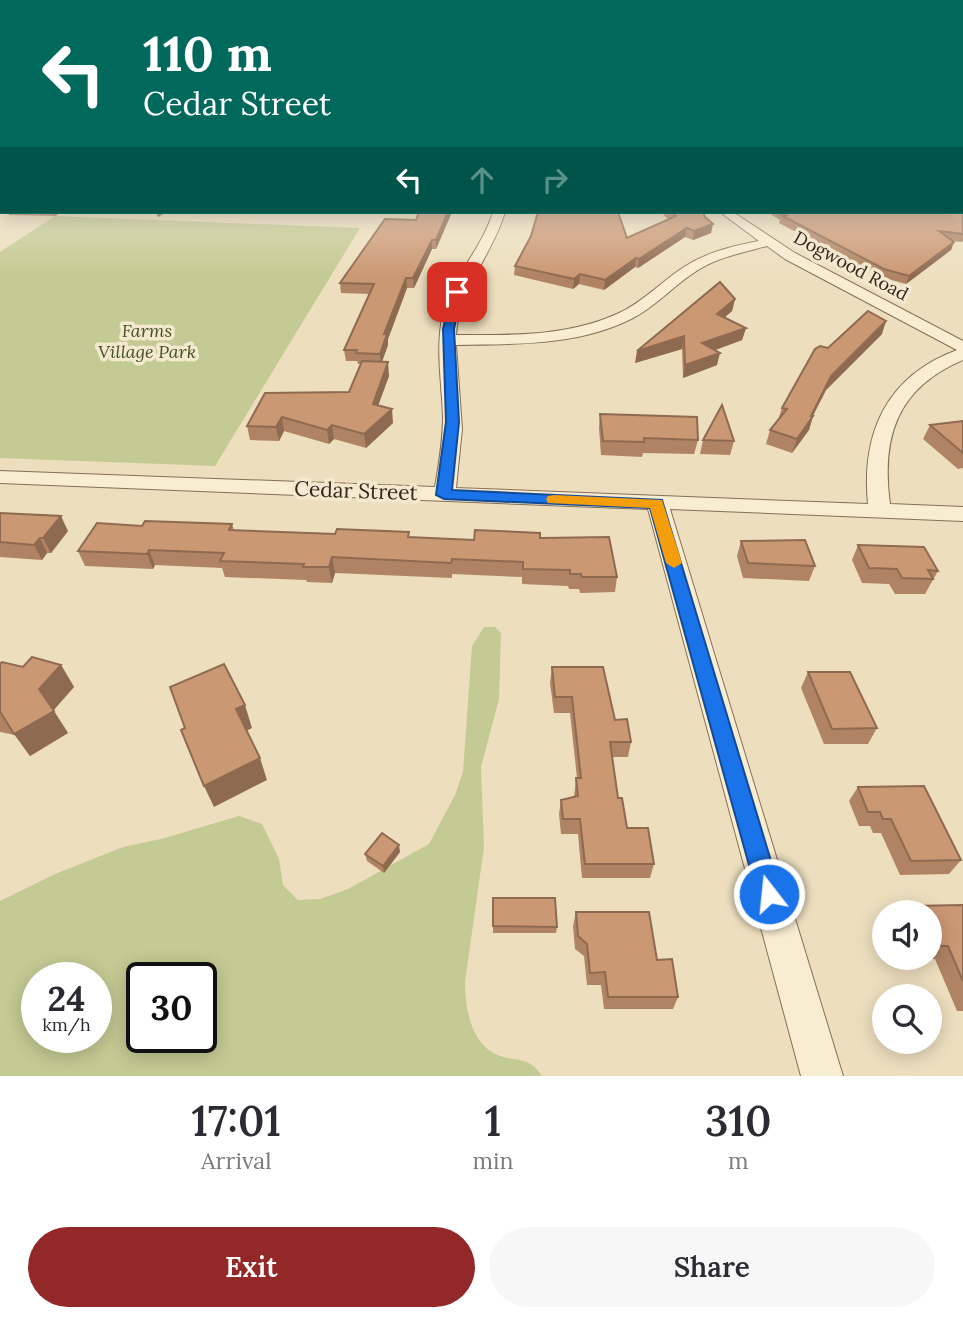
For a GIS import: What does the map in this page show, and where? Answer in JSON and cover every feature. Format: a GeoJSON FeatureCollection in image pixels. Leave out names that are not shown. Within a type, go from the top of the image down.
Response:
{"type":"FeatureCollection","features":[{"type":"Feature","properties":{"kind":"street"},"geometry":{"type":"LineString","coordinates":[[444,495],[452,422],[448,340],[451,314],[457,292],[494,229],[498,214]]}},
{"type":"Feature","properties":{"kind":"street","name":"Dogwood Road"},"geometry":{"type":"LineString","coordinates":[[729,214],[769,243],[963,347]]}},
{"type":"Feature","properties":{"kind":"street"},"geometry":{"type":"LineString","coordinates":[[448,340],[541,336],[608,323],[639,308],[700,262],[769,243]]}},
{"type":"Feature","properties":{"kind":"street"},"geometry":{"type":"LineString","coordinates":[[880,512],[878,442],[887,412],[920,378],[963,354]]}},
{"type":"Feature","properties":{"kind":"street","name":"Cedar Street"},"geometry":{"type":"LineString","coordinates":[[0,477],[963,514]]}},
{"type":"Feature","properties":{"kind":"street"},"geometry":{"type":"LineString","coordinates":[[657,503],[822,1076]]}},
{"type":"Feature","properties":{"kind":"green space","name":"Farms Village Park"},"geometry":{"type":"Polygon","coordinates":[[[55,216],[360,228],[215,466],[0,458],[0,252],[55,216]]]}},
{"type":"Feature","properties":{"kind":"green space"},"geometry":{"type":"Polygon","coordinates":[[[484,627],[495,627],[501,633],[499,699],[481,767],[484,847],[465,982],[466,1003],[472,1025],[482,1044],[500,1056],[528,1063],[542,1076],[0,1076],[0,901],[55,874],[123,847],[239,816],[262,824],[279,859],[283,885],[298,900],[320,899],[348,889],[429,844],[455,795],[463,772],[472,646],[484,627]]]}},
{"type":"Feature","properties":{"kind":"building"},"geometry":{"type":"Polygon","coordinates":[[[418,214],[447,214],[436,240],[432,240],[413,278],[406,278],[384,334],[387,334],[380,354],[344,350],[374,284],[340,283],[385,219],[416,220],[418,214]]]}},
{"type":"Feature","properties":{"kind":"building"},"geometry":{"type":"Polygon","coordinates":[[[537,214],[619,214],[627,238],[676,216],[674,214],[704,214],[713,224],[694,231],[687,228],[605,280],[580,274],[574,279],[515,266],[531,236],[537,214]]]}},
{"type":"Feature","properties":{"kind":"building"},"geometry":{"type":"Polygon","coordinates":[[[962,214],[963,234],[939,231],[954,242],[909,276],[884,269],[781,215],[962,214]]]}},
{"type":"Feature","properties":{"kind":"building"},"geometry":{"type":"Polygon","coordinates":[[[720,282],[735,299],[717,314],[746,328],[702,343],[720,353],[685,365],[684,336],[637,351],[720,282]]]}},
{"type":"Feature","properties":{"kind":"building"},"geometry":{"type":"Polygon","coordinates":[[[868,311],[886,321],[831,376],[813,416],[797,439],[770,430],[787,409],[782,408],[815,349],[820,346],[828,348],[868,311]]]}},
{"type":"Feature","properties":{"kind":"building"},"geometry":{"type":"Polygon","coordinates":[[[362,361],[388,362],[373,404],[392,409],[364,434],[332,425],[327,430],[282,417],[276,427],[247,426],[265,393],[349,392],[362,361]]]}},
{"type":"Feature","properties":{"kind":"building"},"geometry":{"type":"Polygon","coordinates":[[[722,405],[734,441],[703,440],[722,405]]]}},
{"type":"Feature","properties":{"kind":"building"},"geometry":{"type":"Polygon","coordinates":[[[600,414],[697,417],[698,440],[644,438],[644,442],[603,441],[600,414]]]}},
{"type":"Feature","properties":{"kind":"building"},"geometry":{"type":"Polygon","coordinates":[[[963,421],[963,453],[930,425],[963,421]]]}},
{"type":"Feature","properties":{"kind":"building"},"geometry":{"type":"Polygon","coordinates":[[[0,513],[61,516],[34,545],[0,542],[0,513]]]}},
{"type":"Feature","properties":{"kind":"building"},"geometry":{"type":"Polygon","coordinates":[[[145,521],[232,524],[229,530],[335,534],[337,529],[409,532],[408,537],[474,540],[475,530],[540,533],[540,538],[609,537],[617,577],[582,577],[581,574],[570,574],[570,570],[523,569],[523,562],[452,559],[451,563],[332,557],[329,567],[303,567],[304,564],[220,561],[224,553],[78,551],[97,523],[142,526],[145,521]]]}},
{"type":"Feature","properties":{"kind":"building"},"geometry":{"type":"Polygon","coordinates":[[[805,540],[815,566],[748,563],[741,541],[805,540]]]}},
{"type":"Feature","properties":{"kind":"building"},"geometry":{"type":"Polygon","coordinates":[[[858,545],[924,547],[938,571],[928,570],[933,579],[902,578],[897,569],[869,568],[858,545]]]}},
{"type":"Feature","properties":{"kind":"building"},"geometry":{"type":"Polygon","coordinates":[[[32,657],[61,665],[39,689],[54,711],[14,734],[0,713],[0,664],[2,662],[23,667],[32,657]]]}},
{"type":"Feature","properties":{"kind":"building"},"geometry":{"type":"Polygon","coordinates":[[[224,664],[245,705],[236,709],[260,758],[204,786],[181,730],[185,728],[170,687],[224,664]]]}},
{"type":"Feature","properties":{"kind":"building"},"geometry":{"type":"Polygon","coordinates":[[[552,667],[603,667],[615,720],[627,719],[631,742],[610,742],[618,798],[622,798],[627,828],[648,828],[654,864],[585,864],[580,819],[563,819],[561,800],[578,796],[576,778],[581,778],[572,697],[555,697],[552,667]]]}},
{"type":"Feature","properties":{"kind":"building"},"geometry":{"type":"Polygon","coordinates":[[[808,672],[850,672],[877,728],[832,729],[808,672]]]}},
{"type":"Feature","properties":{"kind":"building"},"geometry":{"type":"Polygon","coordinates":[[[924,786],[961,860],[911,861],[891,819],[883,819],[880,812],[868,812],[858,787],[924,786]]]}},
{"type":"Feature","properties":{"kind":"building"},"geometry":{"type":"Polygon","coordinates":[[[382,833],[399,845],[383,866],[365,854],[382,833]]]}},
{"type":"Feature","properties":{"kind":"building"},"geometry":{"type":"Polygon","coordinates":[[[493,898],[555,898],[557,927],[493,926],[493,898]]]}},
{"type":"Feature","properties":{"kind":"building"},"geometry":{"type":"Polygon","coordinates":[[[942,905],[963,905],[963,981],[948,946],[942,946],[942,905]]]}},
{"type":"Feature","properties":{"kind":"building"},"geometry":{"type":"Polygon","coordinates":[[[576,912],[649,912],[657,960],[672,959],[678,997],[608,997],[605,972],[590,973],[587,944],[578,936],[576,912]]]}},
{"type":"Feature","properties":{"kind":"slow traffic"},"geometry":{"type":"LineString","coordinates":[[554,499],[657,503],[674,563]]}},
{"type":"Feature","properties":{"kind":"route"},"geometry":{"type":"LineString","coordinates":[[457,292],[449,329],[452,422],[444,495],[657,503],[769,894]]}}]}
